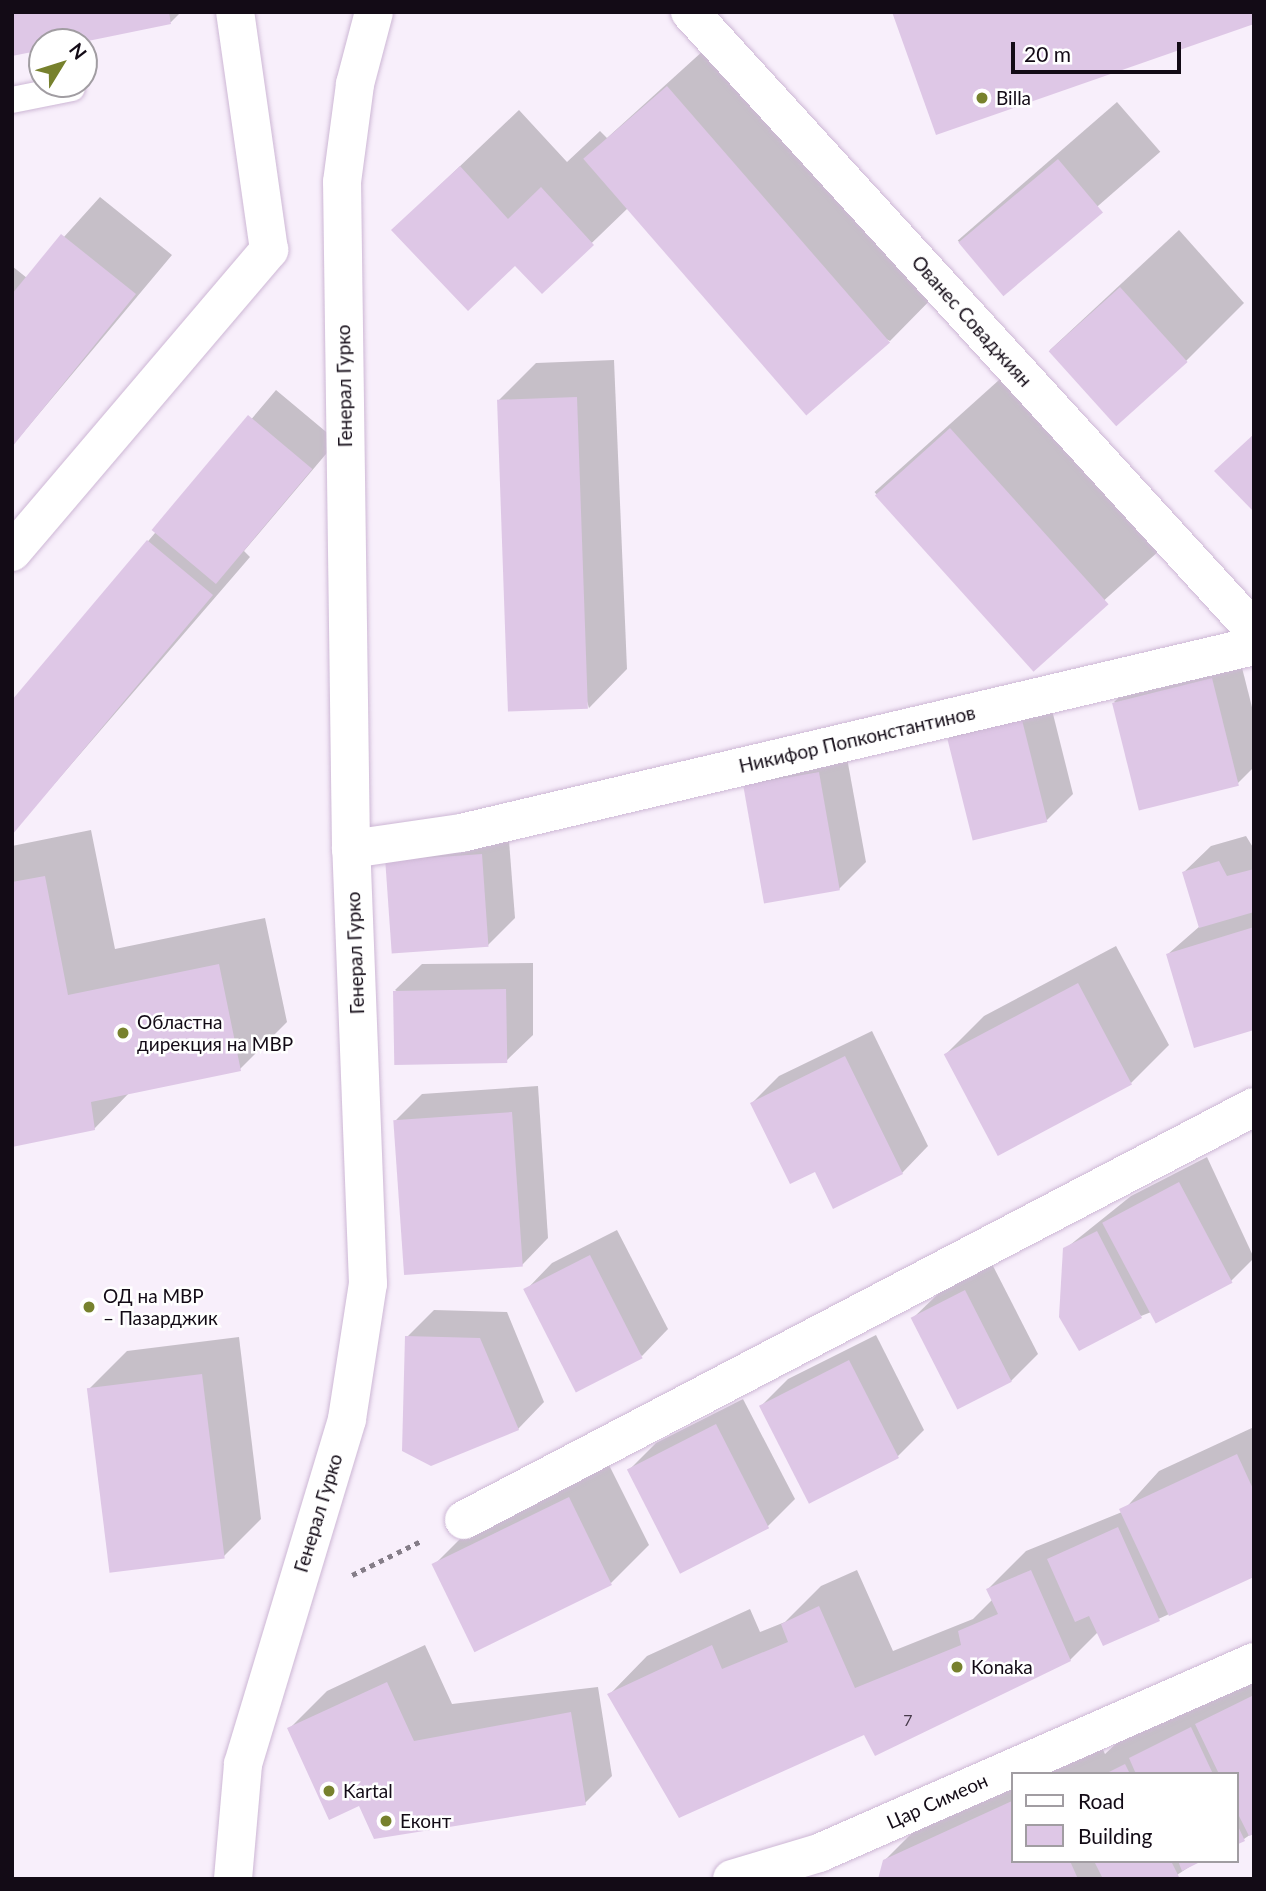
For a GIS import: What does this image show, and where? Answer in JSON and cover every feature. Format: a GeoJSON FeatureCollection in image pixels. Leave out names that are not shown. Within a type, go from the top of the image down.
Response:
{"type":"FeatureCollection","features":[{"type":"Feature","properties":{"kind":"street"},"geometry":{"type":"LineString","coordinates":[[12,552],[269,250],[235,12]]}},
{"type":"Feature","properties":{"kind":"street","name":"Генерал Гурко"},"geometry":{"type":"LineString","coordinates":[[233,1879],[243,1764],[347,1419],[368,1284],[351,849],[342,182],[355,84],[374,12]]}},
{"type":"Feature","properties":{"kind":"street","name":"Ованес Соваджиян"},"geometry":{"type":"LineString","coordinates":[[690,12],[1254,630]]}},
{"type":"Feature","properties":{"kind":"street","name":"Никифор Попконстантинов"},"geometry":{"type":"LineString","coordinates":[[351,849],[461,833],[1254,646]]}},
{"type":"Feature","properties":{"kind":"street"},"geometry":{"type":"LineString","coordinates":[[464,1520],[1254,1107]]}},
{"type":"Feature","properties":{"kind":"street","name":"Цар Симеон"},"geometry":{"type":"LineString","coordinates":[[1021,1772],[1254,1662]]}},
{"type":"Feature","properties":{"kind":"street","name":"Цар Симеон"},"geometry":{"type":"LineString","coordinates":[[732,1879],[821,1866],[1010,1777]]}},
{"type":"Feature","properties":{"kind":"path"},"geometry":{"type":"LineString","coordinates":[[290,1605],[464,1520]]}},
{"type":"Feature","properties":{"kind":"building"},"geometry":{"type":"Polygon","coordinates":[[[12,12],[169,12],[171,24],[98,39],[98,28],[28,28],[28,53],[12,56],[12,12]]]}},
{"type":"Feature","properties":{"kind":"building","name":"Billa"},"geometry":{"type":"Polygon","coordinates":[[[892,12],[1254,12],[1254,24],[936,135],[892,12]]]}},
{"type":"Feature","properties":{"kind":"building"},"geometry":{"type":"Polygon","coordinates":[[[667,86],[890,343],[806,415],[583,159],[667,86]]]}},
{"type":"Feature","properties":{"kind":"building"},"geometry":{"type":"Polygon","coordinates":[[[1058,159],[1103,213],[1003,296],[958,243],[1058,159]]]}},
{"type":"Feature","properties":{"kind":"building"},"geometry":{"type":"Polygon","coordinates":[[[460,166],[508,219],[541,187],[594,245],[542,294],[515,266],[468,311],[391,230],[460,166]]]}},
{"type":"Feature","properties":{"kind":"building"},"geometry":{"type":"Polygon","coordinates":[[[61,234],[136,294],[12,447],[12,294],[61,234]]]}},
{"type":"Feature","properties":{"kind":"building"},"geometry":{"type":"Polygon","coordinates":[[[1120,287],[1188,362],[1116,426],[1049,351],[1120,287]]]}},
{"type":"Feature","properties":{"kind":"building"},"geometry":{"type":"Polygon","coordinates":[[[577,397],[588,709],[508,712],[497,400],[577,397]]]}},
{"type":"Feature","properties":{"kind":"building"},"geometry":{"type":"Polygon","coordinates":[[[248,415],[312,469],[216,584],[152,530],[248,415]]]}},
{"type":"Feature","properties":{"kind":"building"},"geometry":{"type":"Polygon","coordinates":[[[950,428],[1109,604],[1034,672],[875,496],[950,428]]]}},
{"type":"Feature","properties":{"kind":"building"},"geometry":{"type":"Polygon","coordinates":[[[1254,434],[1254,512],[1214,471],[1254,434]]]}},
{"type":"Feature","properties":{"kind":"building"},"geometry":{"type":"Polygon","coordinates":[[[147,540],[213,595],[12,835],[12,700],[147,540]]]}},
{"type":"Feature","properties":{"kind":"building"},"geometry":{"type":"Polygon","coordinates":[[[1212,678],[1239,786],[1139,811],[1112,703],[1212,678]]]}},
{"type":"Feature","properties":{"kind":"building"},"geometry":{"type":"Polygon","coordinates":[[[1022,720],[1047,822],[973,841],[947,739],[1022,720]]]}},
{"type":"Feature","properties":{"kind":"building"},"geometry":{"type":"Polygon","coordinates":[[[819,772],[840,890],[764,904],[743,785],[819,772]]]}},
{"type":"Feature","properties":{"kind":"building"},"geometry":{"type":"Polygon","coordinates":[[[482,854],[488,947],[392,954],[385,861],[482,854]]]}},
{"type":"Feature","properties":{"kind":"building"},"geometry":{"type":"Polygon","coordinates":[[[1219,861],[1227,876],[1254,869],[1254,912],[1199,928],[1182,872],[1219,861]]]}},
{"type":"Feature","properties":{"kind":"building","name":"Областна дирекция на МВР"},"geometry":{"type":"Polygon","coordinates":[[[45,876],[68,995],[219,964],[241,1071],[91,1102],[95,1130],[12,1147],[12,882],[45,876]]]}},
{"type":"Feature","properties":{"kind":"building"},"geometry":{"type":"Polygon","coordinates":[[[1254,927],[1254,1030],[1194,1048],[1166,954],[1254,927]]]}},
{"type":"Feature","properties":{"kind":"building"},"geometry":{"type":"Polygon","coordinates":[[[1078,983],[1132,1085],[998,1156],[944,1054],[1078,983]]]}},
{"type":"Feature","properties":{"kind":"building"},"geometry":{"type":"Polygon","coordinates":[[[506,989],[507,1063],[394,1065],[393,991],[506,989]]]}},
{"type":"Feature","properties":{"kind":"building"},"geometry":{"type":"Polygon","coordinates":[[[845,1056],[903,1174],[833,1209],[815,1172],[790,1184],[750,1103],[845,1056]]]}},
{"type":"Feature","properties":{"kind":"building"},"geometry":{"type":"Polygon","coordinates":[[[512,1112],[523,1267],[404,1275],[393,1120],[512,1112]]]}},
{"type":"Feature","properties":{"kind":"building"},"geometry":{"type":"Polygon","coordinates":[[[1179,1182],[1233,1283],[1156,1324],[1102,1223],[1179,1182]]]}},
{"type":"Feature","properties":{"kind":"building"},"geometry":{"type":"Polygon","coordinates":[[[1097,1231],[1142,1318],[1079,1351],[1059,1317],[1063,1248],[1097,1231]]]}},
{"type":"Feature","properties":{"kind":"building"},"geometry":{"type":"Polygon","coordinates":[[[590,1255],[643,1358],[576,1392],[523,1289],[590,1255]]]}},
{"type":"Feature","properties":{"kind":"building"},"geometry":{"type":"Polygon","coordinates":[[[965,1290],[1012,1382],[957,1409],[911,1318],[965,1290]]]}},
{"type":"Feature","properties":{"kind":"building"},"geometry":{"type":"Polygon","coordinates":[[[405,1336],[480,1338],[519,1430],[431,1466],[402,1451],[405,1336]]]}},
{"type":"Feature","properties":{"kind":"building"},"geometry":{"type":"Polygon","coordinates":[[[849,1360],[899,1458],[809,1504],[759,1406],[849,1360]]]}},
{"type":"Feature","properties":{"kind":"building"},"geometry":{"type":"Polygon","coordinates":[[[202,1374],[225,1559],[110,1573],[87,1388],[202,1374]]]}},
{"type":"Feature","properties":{"kind":"building"},"geometry":{"type":"Polygon","coordinates":[[[716,1424],[769,1528],[680,1574],[627,1469],[716,1424]]]}},
{"type":"Feature","properties":{"kind":"building"},"geometry":{"type":"Polygon","coordinates":[[[1237,1454],[1254,1491],[1254,1577],[1169,1616],[1119,1509],[1237,1454]]]}},
{"type":"Feature","properties":{"kind":"building"},"geometry":{"type":"Polygon","coordinates":[[[569,1497],[612,1585],[474,1652],[431,1564],[569,1497]]]}},
{"type":"Feature","properties":{"kind":"building"},"geometry":{"type":"Polygon","coordinates":[[[1118,1527],[1160,1621],[1103,1646],[1089,1616],[1075,1622],[1047,1559],[1118,1527]]]}},
{"type":"Feature","properties":{"kind":"building"},"geometry":{"type":"Polygon","coordinates":[[[1031,1570],[1071,1661],[875,1756],[864,1735],[679,1818],[607,1694],[712,1645],[722,1669],[788,1642],[781,1624],[819,1606],[855,1688],[961,1645],[958,1631],[998,1614],[986,1589],[1031,1570]]]}},
{"type":"Feature","properties":{"kind":"building"},"geometry":{"type":"Polygon","coordinates":[[[387,1682],[414,1741],[571,1712],[586,1805],[374,1839],[359,1806],[329,1820],[287,1728],[387,1682]]]}},
{"type":"Feature","properties":{"kind":"building"},"geometry":{"type":"Polygon","coordinates":[[[1254,1695],[1254,1834],[1249,1836],[1238,1814],[1238,1772],[1218,1772],[1195,1724],[1254,1695]]]}},
{"type":"Feature","properties":{"kind":"building"},"geometry":{"type":"Polygon","coordinates":[[[1191,1727],[1212,1772],[1135,1772],[1129,1758],[1191,1727]]]}},
{"type":"Feature","properties":{"kind":"building"},"geometry":{"type":"Polygon","coordinates":[[[1125,1764],[1129,1772],[1109,1772],[1125,1764]]]}},
{"type":"Feature","properties":{"kind":"building"},"geometry":{"type":"Polygon","coordinates":[[[1010,1802],[1010,1863],[1071,1863],[1078,1879],[878,1879],[883,1860],[1010,1802]]]}},
{"type":"Feature","properties":{"kind":"building"},"geometry":{"type":"Polygon","coordinates":[[[1238,1826],[1245,1841],[1238,1844],[1238,1826]]]}},
{"type":"Feature","properties":{"kind":"building"},"geometry":{"type":"Polygon","coordinates":[[[1095,1863],[1172,1863],[1179,1877],[1103,1879],[1095,1863]]]}},
{"type":"Feature","properties":{"kind":"building"},"geometry":{"type":"Polygon","coordinates":[[[1179,1863],[1198,1863],[1182,1871],[1179,1863]]]}},
{"type":"Feature","properties":{"kind":"place","name":"Billa"},"geometry":{"type":"Point","coordinates":[982,98]}},
{"type":"Feature","properties":{"kind":"place","name":"Областна дирекция на МВР"},"geometry":{"type":"Point","coordinates":[123,1033]}},
{"type":"Feature","properties":{"kind":"place","name":"ОД на МВР – Пазарджик"},"geometry":{"type":"Point","coordinates":[89,1307]}},
{"type":"Feature","properties":{"kind":"place","name":"Konaka"},"geometry":{"type":"Point","coordinates":[957,1667]}},
{"type":"Feature","properties":{"kind":"place","name":"Kartal"},"geometry":{"type":"Point","coordinates":[329,1791]}},
{"type":"Feature","properties":{"kind":"place","name":"Еконт"},"geometry":{"type":"Point","coordinates":[386,1821]}}]}
